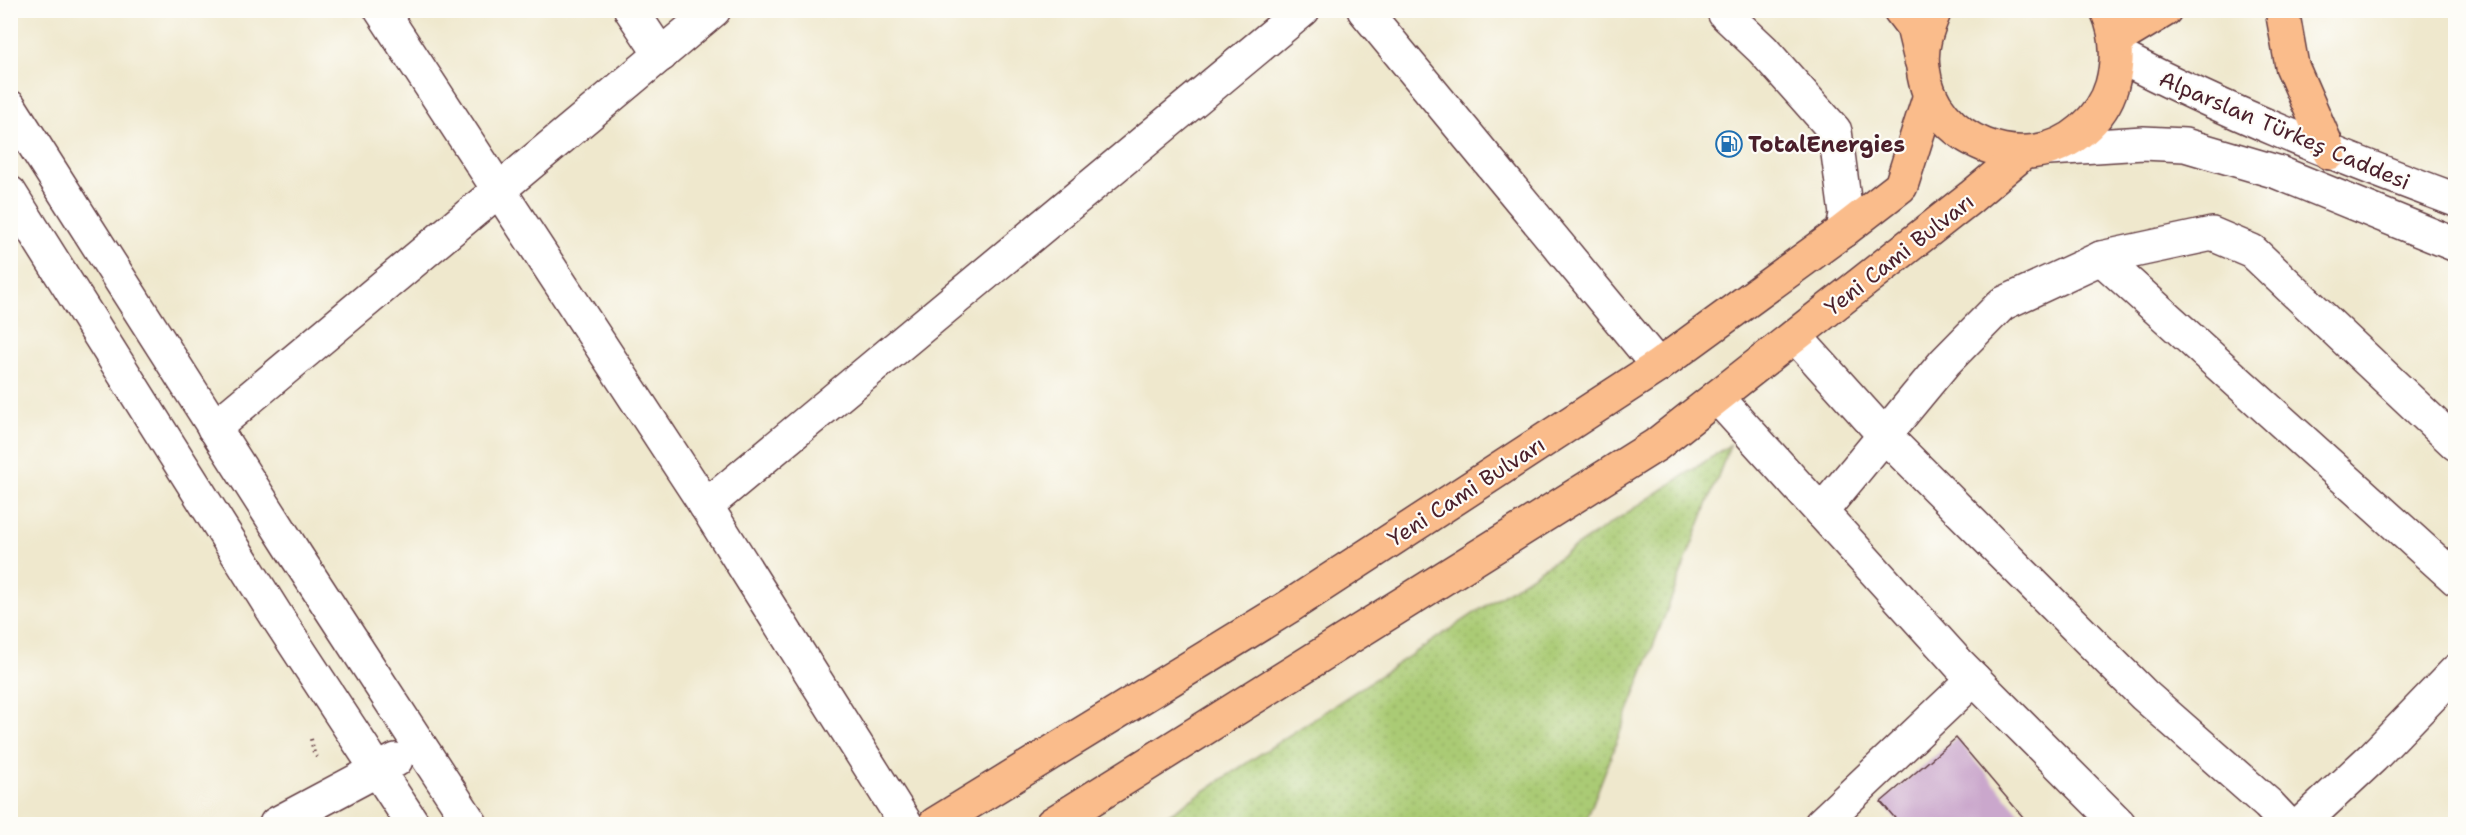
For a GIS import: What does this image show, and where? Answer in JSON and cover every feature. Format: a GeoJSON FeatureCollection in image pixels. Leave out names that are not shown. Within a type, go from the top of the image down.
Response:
{"type":"FeatureCollection","features":[{"type":"Feature","properties":{"kind":"main road"},"geometry":{"type":"LineString","coordinates":[[1900,10],[1913,27],[1927,81],[1945,119],[1967,138],[1993,150],[2035,151]]}},
{"type":"Feature","properties":{"kind":"main road","name":"Yeni Cami Bulvarı"},"geometry":{"type":"LineString","coordinates":[[935,825],[1290,606],[1658,366],[1901,186],[1927,81],[1925,34],[1935,10]]}},
{"type":"Feature","properties":{"kind":"main road"},"geometry":{"type":"LineString","coordinates":[[2113,35],[2165,10]]}},
{"type":"Feature","properties":{"kind":"main road"},"geometry":{"type":"LineString","coordinates":[[2283,10],[2292,66],[2330,153]]}},
{"type":"Feature","properties":{"kind":"main road","name":"Yeni Cami Bulvarı"},"geometry":{"type":"LineString","coordinates":[[1052,825],[1656,445],[1971,198],[2035,151],[2073,137],[2094,119],[2109,96],[2117,68],[2113,35]]}},
{"type":"Feature","properties":{"kind":"street"},"geometry":{"type":"LineString","coordinates":[[381,10],[706,506],[906,825]]}},
{"type":"Feature","properties":{"kind":"street"},"geometry":{"type":"LineString","coordinates":[[631,10],[661,55]]}},
{"type":"Feature","properties":{"kind":"street"},"geometry":{"type":"LineString","coordinates":[[214,428],[500,192],[714,10]]}},
{"type":"Feature","properties":{"kind":"street"},"geometry":{"type":"LineString","coordinates":[[706,506],[1303,10]]}},
{"type":"Feature","properties":{"kind":"street"},"geometry":{"type":"LineString","coordinates":[[1364,10],[1658,366]]}},
{"type":"Feature","properties":{"kind":"street"},"geometry":{"type":"LineString","coordinates":[[1726,10],[1725,14],[1763,50],[1834,131],[1846,214],[1843,231]]}},
{"type":"Feature","properties":{"kind":"street","name":"Alparslan Türkeş Caddesi"},"geometry":{"type":"LineString","coordinates":[[2113,35],[2185,91],[2330,153],[2456,200]]}},
{"type":"Feature","properties":{"kind":"street"},"geometry":{"type":"LineString","coordinates":[[10,107],[471,825]]}},
{"type":"Feature","properties":{"kind":"street","name":"Alparslan Türkeş Caddesi"},"geometry":{"type":"LineString","coordinates":[[2035,151],[2143,143],[2185,145],[2277,172],[2456,244]]}},
{"type":"Feature","properties":{"kind":"street"},"geometry":{"type":"LineString","coordinates":[[10,193],[279,620],[413,825]]}},
{"type":"Feature","properties":{"kind":"street"},"geometry":{"type":"LineString","coordinates":[[1821,512],[1945,362],[2002,304],[2101,258],[2212,234],[2252,251],[2456,444]]}},
{"type":"Feature","properties":{"kind":"street"},"geometry":{"type":"LineString","coordinates":[[2101,258],[2456,579]]}},
{"type":"Feature","properties":{"kind":"street"},"geometry":{"type":"LineString","coordinates":[[1795,336],[1884,435],[2144,695],[2268,804],[2287,825]]}},
{"type":"Feature","properties":{"kind":"street"},"geometry":{"type":"LineString","coordinates":[[1717,397],[1974,679],[2119,825]]}},
{"type":"Feature","properties":{"kind":"street"},"geometry":{"type":"LineString","coordinates":[[2301,825],[2373,757],[2456,671]]}},
{"type":"Feature","properties":{"kind":"street"},"geometry":{"type":"LineString","coordinates":[[1821,825],[1974,679]]}},
{"type":"Feature","properties":{"kind":"street"},"geometry":{"type":"LineString","coordinates":[[276,825],[420,746]]}},
{"type":"Feature","properties":{"kind":"green space"},"geometry":{"type":"Polygon","coordinates":[[[1730,445],[1585,824],[1154,824],[1730,445]]]}},
{"type":"Feature","properties":{"kind":"building"},"geometry":{"type":"Polygon","coordinates":[[[1956,738],[2029,824],[1900,824],[1881,802],[1956,738]]]}},
{"type":"Feature","properties":{"kind":"place","name":"TotalEnergies"},"geometry":{"type":"Point","coordinates":[1729,144]}}]}
